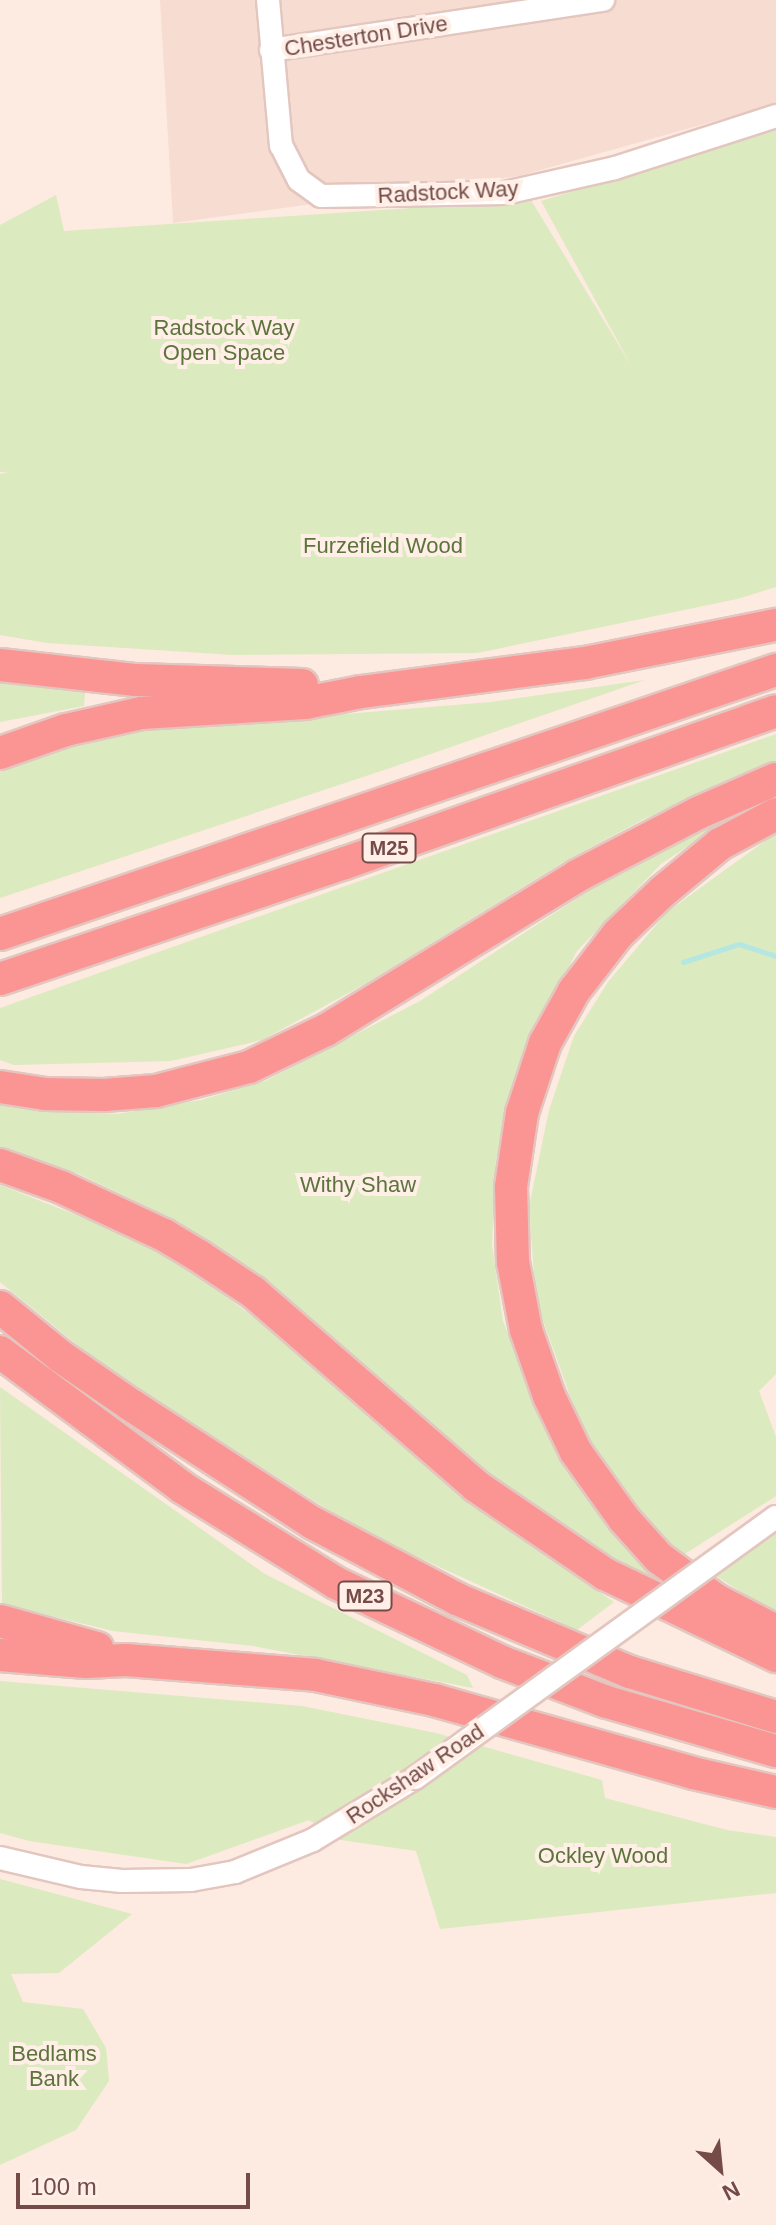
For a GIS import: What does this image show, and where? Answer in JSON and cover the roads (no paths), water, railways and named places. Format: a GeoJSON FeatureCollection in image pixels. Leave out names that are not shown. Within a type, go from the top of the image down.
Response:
{"type":"FeatureCollection","features":[{"type":"Feature","properties":{"kind":"highway"},"geometry":{"type":"LineString","coordinates":[[0,753],[66,730],[142,713],[305,703],[361,692],[585,663],[776,625]]}},
{"type":"Feature","properties":{"kind":"highway"},"geometry":{"type":"LineString","coordinates":[[0,665],[136,680],[304,685],[361,692]]}},
{"type":"Feature","properties":{"kind":"highway","name":"M25"},"geometry":{"type":"LineString","coordinates":[[0,934],[776,670]]}},
{"type":"Feature","properties":{"kind":"highway","name":"M25"},"geometry":{"type":"LineString","coordinates":[[0,979],[359,858],[776,711]]}},
{"type":"Feature","properties":{"kind":"highway"},"geometry":{"type":"LineString","coordinates":[[0,1087],[60,1094],[156,1091],[249,1067],[326,1030],[577,876],[698,813],[776,779]]}},
{"type":"Feature","properties":{"kind":"highway"},"geometry":{"type":"LineString","coordinates":[[776,814],[720,844],[662,892],[618,934],[574,991],[545,1043],[522,1113],[511,1187],[513,1262],[526,1330],[549,1396],[576,1452],[624,1519],[659,1558],[716,1600],[776,1631]]}},
{"type":"Feature","properties":{"kind":"highway"},"geometry":{"type":"LineString","coordinates":[[0,1165],[73,1192],[164,1235],[199,1256],[253,1292],[476,1486],[605,1574],[776,1656]]}},
{"type":"Feature","properties":{"kind":"highway","name":"M23"},"geometry":{"type":"LineString","coordinates":[[0,1307],[60,1356],[300,1515],[457,1599],[630,1672],[776,1717]]}},
{"type":"Feature","properties":{"kind":"highway","name":"M23"},"geometry":{"type":"LineString","coordinates":[[0,1352],[183,1488],[336,1583],[502,1662],[607,1702],[776,1751]]}},
{"type":"Feature","properties":{"kind":"highway"},"geometry":{"type":"LineString","coordinates":[[0,1621],[86,1643],[126,1660]]}},
{"type":"Feature","properties":{"kind":"highway"},"geometry":{"type":"LineString","coordinates":[[0,1655],[86,1662],[126,1660],[315,1675],[434,1700],[693,1773],[776,1792]]}},
{"type":"Feature","properties":{"kind":"street","name":"Radstock Way"},"geometry":{"type":"LineString","coordinates":[[268,0],[281,145],[299,180],[321,196],[505,193],[615,168],[776,116]]}},
{"type":"Feature","properties":{"kind":"street","name":"Chesterton Drive"},"geometry":{"type":"LineString","coordinates":[[271,50],[518,6],[603,0]]}},
{"type":"Feature","properties":{"kind":"street","name":"Rockshaw Road"},"geometry":{"type":"LineString","coordinates":[[0,1858],[81,1877],[122,1881],[191,1880],[235,1872],[313,1840],[415,1778],[776,1517]]}},
{"type":"Feature","properties":{"kind":"waterway"},"geometry":{"type":"LineString","coordinates":[[683,962],[739,944],[776,956]]}},
{"type":"Feature","properties":{"kind":"park label","name":"Radstock Way Open Space"},"geometry":{"type":"Point","coordinates":[224,340]}},
{"type":"Feature","properties":{"kind":"park label","name":"Furzefield Wood"},"geometry":{"type":"Point","coordinates":[383,546]}},
{"type":"Feature","properties":{"kind":"park label","name":"Withy Shaw"},"geometry":{"type":"Point","coordinates":[358,1185]}},
{"type":"Feature","properties":{"kind":"park label","name":"Ockley Wood"},"geometry":{"type":"Point","coordinates":[603,1856]}},
{"type":"Feature","properties":{"kind":"park label","name":"Bedlams Bank"},"geometry":{"type":"Point","coordinates":[54,2066]}}]}
